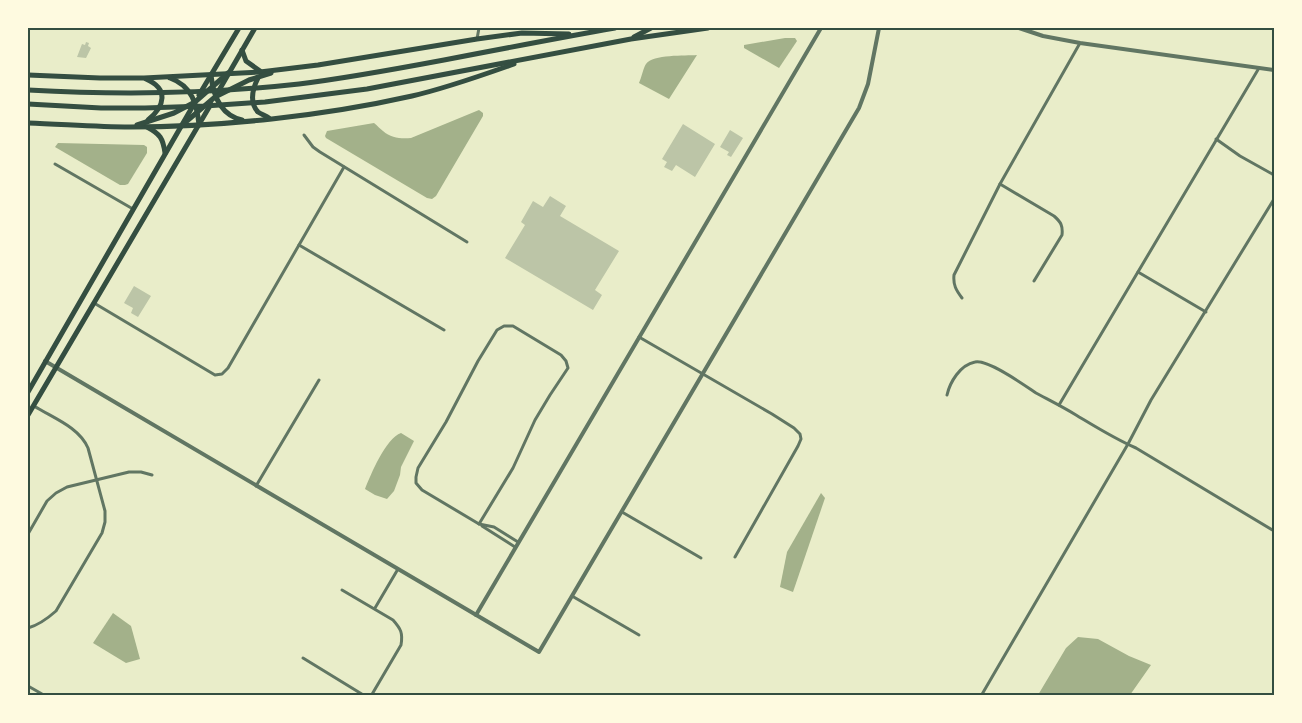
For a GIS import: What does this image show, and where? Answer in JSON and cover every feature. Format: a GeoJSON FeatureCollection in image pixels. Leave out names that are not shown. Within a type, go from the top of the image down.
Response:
{"type":"FeatureCollection","features":[{"type":"Feature","properties":{"kind":"main road"},"geometry":{"type":"LineString","coordinates":[[28,392],[239,28]]}},
{"type":"Feature","properties":{"kind":"main road"},"geometry":{"type":"LineString","coordinates":[[28,415],[255,28]]}},
{"type":"Feature","properties":{"kind":"main road"},"geometry":{"type":"LineString","coordinates":[[28,90],[145,94],[205,92],[264,87],[366,74],[615,28]]}},
{"type":"Feature","properties":{"kind":"main road"},"geometry":{"type":"LineString","coordinates":[[631,39],[651,28]]}},
{"type":"Feature","properties":{"kind":"main road"},"geometry":{"type":"LineString","coordinates":[[28,104],[101,108],[145,108],[265,102],[368,89],[631,39],[708,28]]}},
{"type":"Feature","properties":{"kind":"main road"},"geometry":{"type":"LineString","coordinates":[[28,75],[144,78],[228,73],[259,74],[522,33],[582,34]]}},
{"type":"Feature","properties":{"kind":"main road"},"geometry":{"type":"LineString","coordinates":[[242,50],[246,61],[259,74]]}},
{"type":"Feature","properties":{"kind":"main road"},"geometry":{"type":"LineString","coordinates":[[146,124],[199,125],[270,119],[336,110],[414,95],[470,79],[531,58]]}},
{"type":"Feature","properties":{"kind":"main road"},"geometry":{"type":"LineString","coordinates":[[28,123],[130,127],[146,124],[195,102],[228,73]]}},
{"type":"Feature","properties":{"kind":"main road"},"geometry":{"type":"LineString","coordinates":[[181,126],[215,97],[259,74]]}},
{"type":"Feature","properties":{"kind":"main road"},"geometry":{"type":"LineString","coordinates":[[259,74],[252,98],[258,112],[270,119]]}},
{"type":"Feature","properties":{"kind":"main road"},"geometry":{"type":"LineString","coordinates":[[211,75],[215,97],[224,111],[231,117],[247,121]]}},
{"type":"Feature","properties":{"kind":"main road"},"geometry":{"type":"LineString","coordinates":[[168,77],[184,85],[190,93],[198,112],[199,125]]}},
{"type":"Feature","properties":{"kind":"main road"},"geometry":{"type":"LineString","coordinates":[[144,78],[154,82],[162,93],[160,108],[146,124]]}},
{"type":"Feature","properties":{"kind":"main road"},"geometry":{"type":"LineString","coordinates":[[146,124],[160,136],[166,152]]}},
{"type":"Feature","properties":{"kind":"street"},"geometry":{"type":"LineString","coordinates":[[477,39],[479,28]]}},
{"type":"Feature","properties":{"kind":"street"},"geometry":{"type":"LineString","coordinates":[[45,361],[539,652],[859,108],[868,84],[879,28]]}},
{"type":"Feature","properties":{"kind":"street"},"geometry":{"type":"LineString","coordinates":[[1019,28],[1043,36],[1274,70]]}},
{"type":"Feature","properties":{"kind":"street"},"geometry":{"type":"LineString","coordinates":[[476,615],[819,29]]}},
{"type":"Feature","properties":{"kind":"street"},"geometry":{"type":"LineString","coordinates":[[962,298],[955,290],[954,276],[1000,184],[1080,42]]}},
{"type":"Feature","properties":{"kind":"street"},"geometry":{"type":"LineString","coordinates":[[1059,405],[1259,68]]}},
{"type":"Feature","properties":{"kind":"street"},"geometry":{"type":"LineString","coordinates":[[304,135],[313,147],[344,168],[466,242]]}},
{"type":"Feature","properties":{"kind":"street"},"geometry":{"type":"LineString","coordinates":[[1216,139],[1240,156],[1274,175]]}},
{"type":"Feature","properties":{"kind":"street"},"geometry":{"type":"LineString","coordinates":[[55,164],[133,209]]}},
{"type":"Feature","properties":{"kind":"street"},"geometry":{"type":"LineString","coordinates":[[93,302],[215,375],[222,374],[228,368],[344,168]]}},
{"type":"Feature","properties":{"kind":"street"},"geometry":{"type":"LineString","coordinates":[[1000,184],[1054,216],[1063,228],[1062,234],[1034,281]]}},
{"type":"Feature","properties":{"kind":"street"},"geometry":{"type":"LineString","coordinates":[[981,696],[1128,444],[1151,400],[1274,199]]}},
{"type":"Feature","properties":{"kind":"street"},"geometry":{"type":"LineString","coordinates":[[299,245],[444,330]]}},
{"type":"Feature","properties":{"kind":"street"},"geometry":{"type":"LineString","coordinates":[[1138,272],[1206,312]]}},
{"type":"Feature","properties":{"kind":"street"},"geometry":{"type":"LineString","coordinates":[[479,524],[513,468],[535,420],[568,368],[566,361],[561,355],[513,326],[504,326],[497,330],[418,468],[416,483],[422,490],[516,547]]}},
{"type":"Feature","properties":{"kind":"street"},"geometry":{"type":"LineString","coordinates":[[638,337],[794,428],[800,434],[801,439],[798,446],[734,557]]}},
{"type":"Feature","properties":{"kind":"street"},"geometry":{"type":"LineString","coordinates":[[947,395],[951,383],[958,373],[968,365],[983,362],[1136,448],[1274,531]]}},
{"type":"Feature","properties":{"kind":"street"},"geometry":{"type":"LineString","coordinates":[[256,486],[319,380]]}},
{"type":"Feature","properties":{"kind":"street"},"geometry":{"type":"LineString","coordinates":[[28,628],[38,625],[56,611],[102,533],[105,522],[105,511],[88,448],[84,440],[77,432],[33,405]]}},
{"type":"Feature","properties":{"kind":"street"},"geometry":{"type":"LineString","coordinates":[[28,534],[47,501],[56,492],[67,487],[129,472],[141,472],[152,475]]}},
{"type":"Feature","properties":{"kind":"street"},"geometry":{"type":"LineString","coordinates":[[622,512],[701,558]]}},
{"type":"Feature","properties":{"kind":"street"},"geometry":{"type":"LineString","coordinates":[[479,524],[494,527],[518,542]]}},
{"type":"Feature","properties":{"kind":"street"},"geometry":{"type":"LineString","coordinates":[[375,608],[398,569]]}},
{"type":"Feature","properties":{"kind":"street"},"geometry":{"type":"LineString","coordinates":[[342,590],[393,620],[399,626],[403,636],[401,645],[371,696]]}},
{"type":"Feature","properties":{"kind":"street"},"geometry":{"type":"LineString","coordinates":[[572,596],[639,635]]}},
{"type":"Feature","properties":{"kind":"street"},"geometry":{"type":"LineString","coordinates":[[302,658],[365,696]]}},
{"type":"Feature","properties":{"kind":"street"},"geometry":{"type":"LineString","coordinates":[[28,686],[42,694]]}},
{"type":"Feature","properties":{"kind":"shaded area"},"geometry":{"type":"Polygon","coordinates":[[[795,38],[797,41],[779,68],[744,48],[744,45],[795,38]]]}},
{"type":"Feature","properties":{"kind":"shaded area"},"geometry":{"type":"Polygon","coordinates":[[[697,55],[669,99],[639,83],[645,65],[650,61],[662,57],[697,55]]]}},
{"type":"Feature","properties":{"kind":"shaded area"},"geometry":{"type":"Polygon","coordinates":[[[479,110],[483,113],[483,116],[436,196],[432,199],[427,198],[325,136],[327,131],[374,123],[393,137],[411,138],[479,110]]]}},
{"type":"Feature","properties":{"kind":"shaded area"},"geometry":{"type":"Polygon","coordinates":[[[58,143],[144,145],[147,147],[147,153],[128,184],[120,185],[55,147],[58,143]]]}},
{"type":"Feature","properties":{"kind":"shaded area"},"geometry":{"type":"Polygon","coordinates":[[[401,433],[414,441],[401,467],[394,491],[387,499],[365,489],[385,449],[395,436],[401,433]]]}},
{"type":"Feature","properties":{"kind":"shaded area"},"geometry":{"type":"Polygon","coordinates":[[[821,493],[825,498],[793,592],[780,587],[787,552],[821,493]]]}},
{"type":"Feature","properties":{"kind":"shaded area"},"geometry":{"type":"Polygon","coordinates":[[[113,613],[131,626],[140,659],[126,663],[93,643],[113,613]]]}},
{"type":"Feature","properties":{"kind":"shaded area"},"geometry":{"type":"Polygon","coordinates":[[[1078,637],[1098,639],[1129,656],[1151,665],[1130,695],[1038,695],[1066,648],[1078,637]]]}},
{"type":"Feature","properties":{"kind":"building"},"geometry":{"type":"Polygon","coordinates":[[[86,42],[89,43],[88,46],[91,48],[86,58],[77,57],[82,44],[85,45],[86,42]]]}},
{"type":"Feature","properties":{"kind":"building"},"geometry":{"type":"Polygon","coordinates":[[[683,124],[715,144],[695,177],[676,165],[672,171],[664,167],[667,162],[662,159],[683,124]]]}},
{"type":"Feature","properties":{"kind":"building"},"geometry":{"type":"Polygon","coordinates":[[[730,130],[743,138],[731,157],[727,155],[729,152],[720,147],[730,130]]]}},
{"type":"Feature","properties":{"kind":"building"},"geometry":{"type":"Polygon","coordinates":[[[550,196],[566,206],[560,216],[619,251],[595,290],[602,295],[593,310],[505,258],[525,225],[521,222],[533,201],[543,207],[550,196]]]}},
{"type":"Feature","properties":{"kind":"building"},"geometry":{"type":"Polygon","coordinates":[[[134,286],[151,296],[138,317],[131,313],[133,308],[124,303],[134,286]]]}}]}
